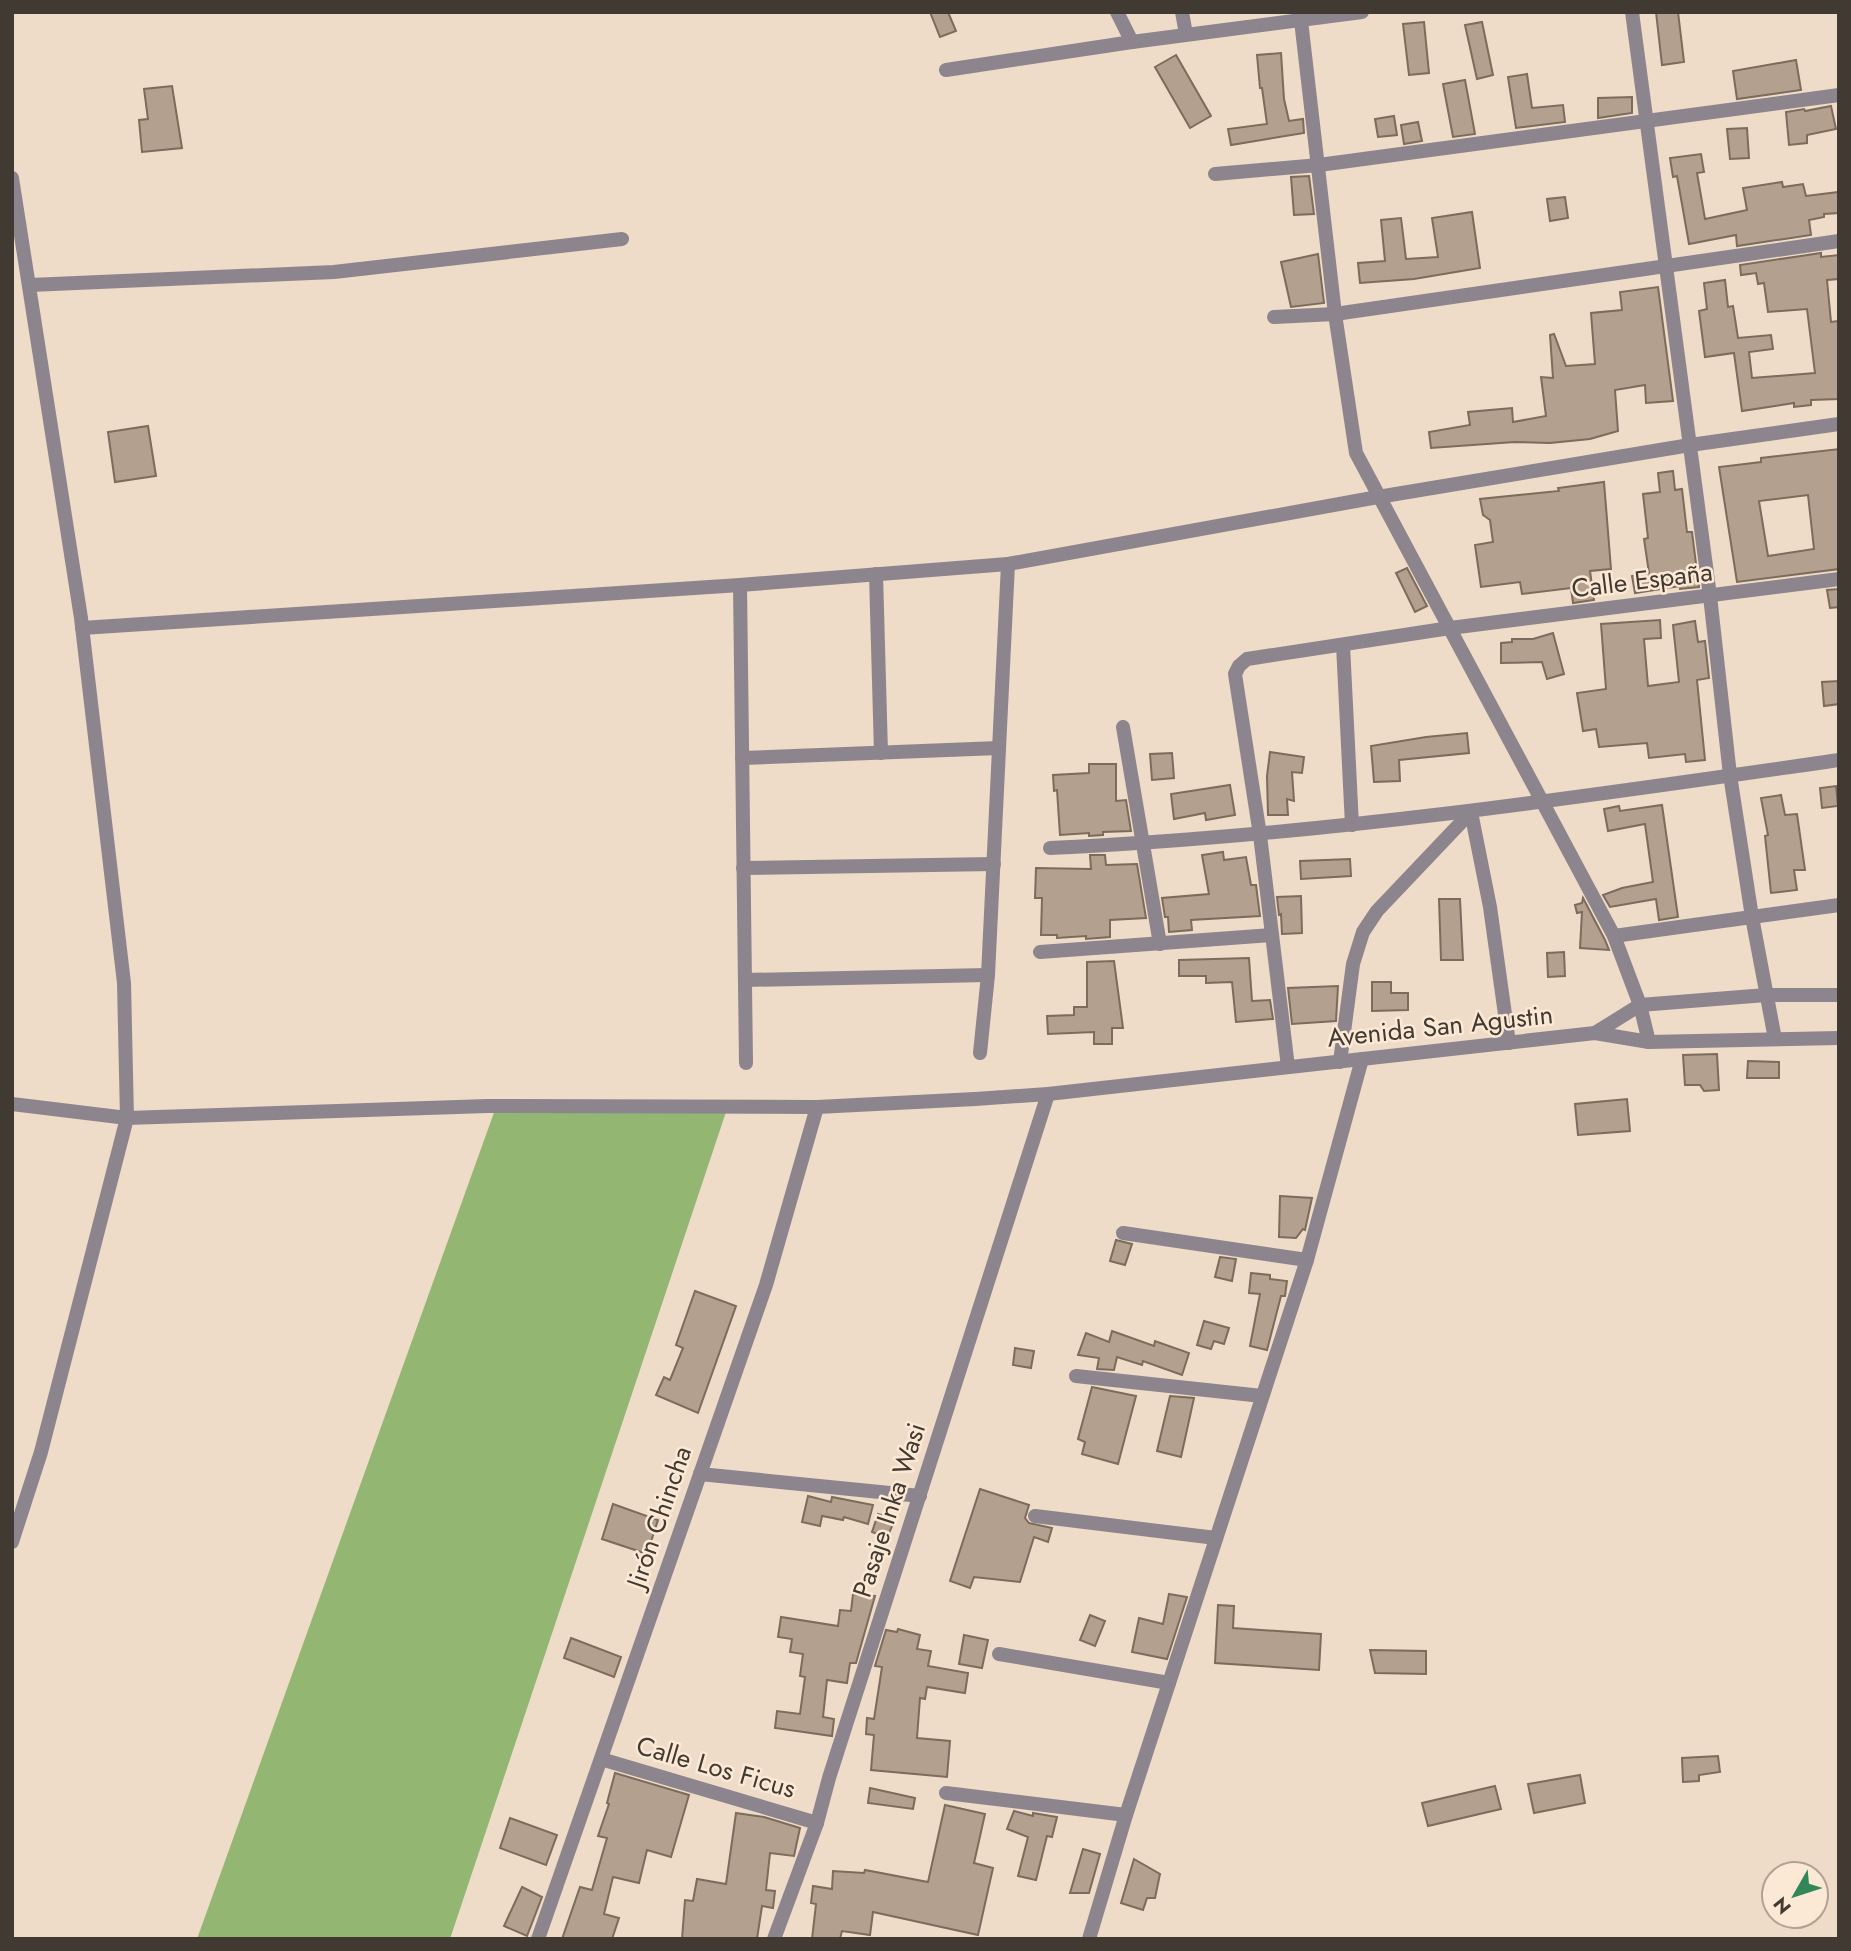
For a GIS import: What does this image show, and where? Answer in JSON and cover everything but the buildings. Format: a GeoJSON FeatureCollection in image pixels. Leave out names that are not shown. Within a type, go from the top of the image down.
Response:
{"type":"FeatureCollection","features":[{"type":"Feature","properties":{"kind":"street"},"geometry":{"type":"LineString","coordinates":[[1117,12],[1132,42]]}},
{"type":"Feature","properties":{"kind":"street"},"geometry":{"type":"LineString","coordinates":[[1182,12],[1186,34]]}},
{"type":"Feature","properties":{"kind":"street"},"geometry":{"type":"LineString","coordinates":[[946,70],[1301,17],[1362,12]]}},
{"type":"Feature","properties":{"kind":"street"},"geometry":{"type":"LineString","coordinates":[[1632,12],[1710,596],[1730,775],[1752,917],[1775,1039]]}},
{"type":"Feature","properties":{"kind":"street"},"geometry":{"type":"LineString","coordinates":[[1301,17],[1335,314],[1356,453],[1614,936],[1640,1005],[1649,1042]]}},
{"type":"Feature","properties":{"kind":"street"},"geometry":{"type":"LineString","coordinates":[[1215,174],[1319,165],[1839,95]]}},
{"type":"Feature","properties":{"kind":"street"},"geometry":{"type":"LineString","coordinates":[[12,178],[82,628],[124,983],[127,1118],[41,1452],[12,1542]]}},
{"type":"Feature","properties":{"kind":"street"},"geometry":{"type":"LineString","coordinates":[[30,285],[334,272],[622,239]]}},
{"type":"Feature","properties":{"kind":"street"},"geometry":{"type":"LineString","coordinates":[[1274,317],[1335,314],[1839,241]]}},
{"type":"Feature","properties":{"kind":"street"},"geometry":{"type":"LineString","coordinates":[[82,628],[740,585],[1008,564],[1378,497],[1690,445],[1839,424]]}},
{"type":"Feature","properties":{"kind":"street"},"geometry":{"type":"LineString","coordinates":[[980,1053],[988,975],[1008,564]]}},
{"type":"Feature","properties":{"kind":"street"},"geometry":{"type":"LineString","coordinates":[[876,574],[881,753]]}},
{"type":"Feature","properties":{"kind":"street","name":"Calle España"},"geometry":{"type":"LineString","coordinates":[[1287,1067],[1260,835],[1235,674],[1239,666],[1247,659],[1450,628],[1839,579]]}},
{"type":"Feature","properties":{"kind":"street"},"geometry":{"type":"LineString","coordinates":[[740,585],[746,1063]]}},
{"type":"Feature","properties":{"kind":"street"},"geometry":{"type":"LineString","coordinates":[[1343,645],[1352,825]]}},
{"type":"Feature","properties":{"kind":"street"},"geometry":{"type":"LineString","coordinates":[[1124,727],[1160,944]]}},
{"type":"Feature","properties":{"kind":"street"},"geometry":{"type":"LineString","coordinates":[[742,758],[999,748]]}},
{"type":"Feature","properties":{"kind":"street"},"geometry":{"type":"LineString","coordinates":[[1050,848],[1260,835],[1471,812],[1839,760]]}},
{"type":"Feature","properties":{"kind":"street"},"geometry":{"type":"LineString","coordinates":[[1471,812],[1490,907],[1509,1043]]}},
{"type":"Feature","properties":{"kind":"street"},"geometry":{"type":"LineString","coordinates":[[1340,1062],[1353,964],[1363,932],[1377,911],[1471,812]]}},
{"type":"Feature","properties":{"kind":"street"},"geometry":{"type":"LineString","coordinates":[[743,868],[994,864]]}},
{"type":"Feature","properties":{"kind":"street"},"geometry":{"type":"LineString","coordinates":[[1614,936],[1839,905]]}},
{"type":"Feature","properties":{"kind":"street"},"geometry":{"type":"LineString","coordinates":[[1040,952],[1272,935]]}},
{"type":"Feature","properties":{"kind":"street"},"geometry":{"type":"LineString","coordinates":[[745,980],[988,975]]}},
{"type":"Feature","properties":{"kind":"street"},"geometry":{"type":"LineString","coordinates":[[1595,1033],[1640,1005],[1766,995],[1839,995]]}},
{"type":"Feature","properties":{"kind":"street","name":"Avenida San Agustin"},"geometry":{"type":"LineString","coordinates":[[12,1104],[127,1118],[487,1106],[817,1107],[1048,1094],[1595,1033],[1649,1042],[1839,1038]]}},
{"type":"Feature","properties":{"kind":"street"},"geometry":{"type":"LineString","coordinates":[[1089,1939],[1126,1815],[1307,1260],[1362,1059]]}},
{"type":"Feature","properties":{"kind":"street","name":"Pasaje Inka Wasi"},"geometry":{"type":"LineString","coordinates":[[774,1939],[817,1823],[1048,1094]]}},
{"type":"Feature","properties":{"kind":"street","name":"Jirón Chincha"},"geometry":{"type":"LineString","coordinates":[[538,1939],[766,1285],[817,1107]]}},
{"type":"Feature","properties":{"kind":"street"},"geometry":{"type":"LineString","coordinates":[[1123,1233],[1307,1260]]}},
{"type":"Feature","properties":{"kind":"street"},"geometry":{"type":"LineString","coordinates":[[1076,1376],[1262,1396]]}},
{"type":"Feature","properties":{"kind":"street"},"geometry":{"type":"LineString","coordinates":[[700,1474],[919,1496]]}},
{"type":"Feature","properties":{"kind":"street"},"geometry":{"type":"LineString","coordinates":[[1035,1516],[1216,1538]]}},
{"type":"Feature","properties":{"kind":"street"},"geometry":{"type":"LineString","coordinates":[[999,1654],[1169,1683]]}},
{"type":"Feature","properties":{"kind":"street","name":"Calle Los Ficus"},"geometry":{"type":"LineString","coordinates":[[601,1759],[817,1823]]}},
{"type":"Feature","properties":{"kind":"street"},"geometry":{"type":"LineString","coordinates":[[946,1793],[1126,1815]]}},
{"type":"Feature","properties":{"kind":"green space"},"geometry":{"type":"Polygon","coordinates":[[[728,1106],[450,1939],[197,1939],[496,1107],[728,1106]]]}}]}
